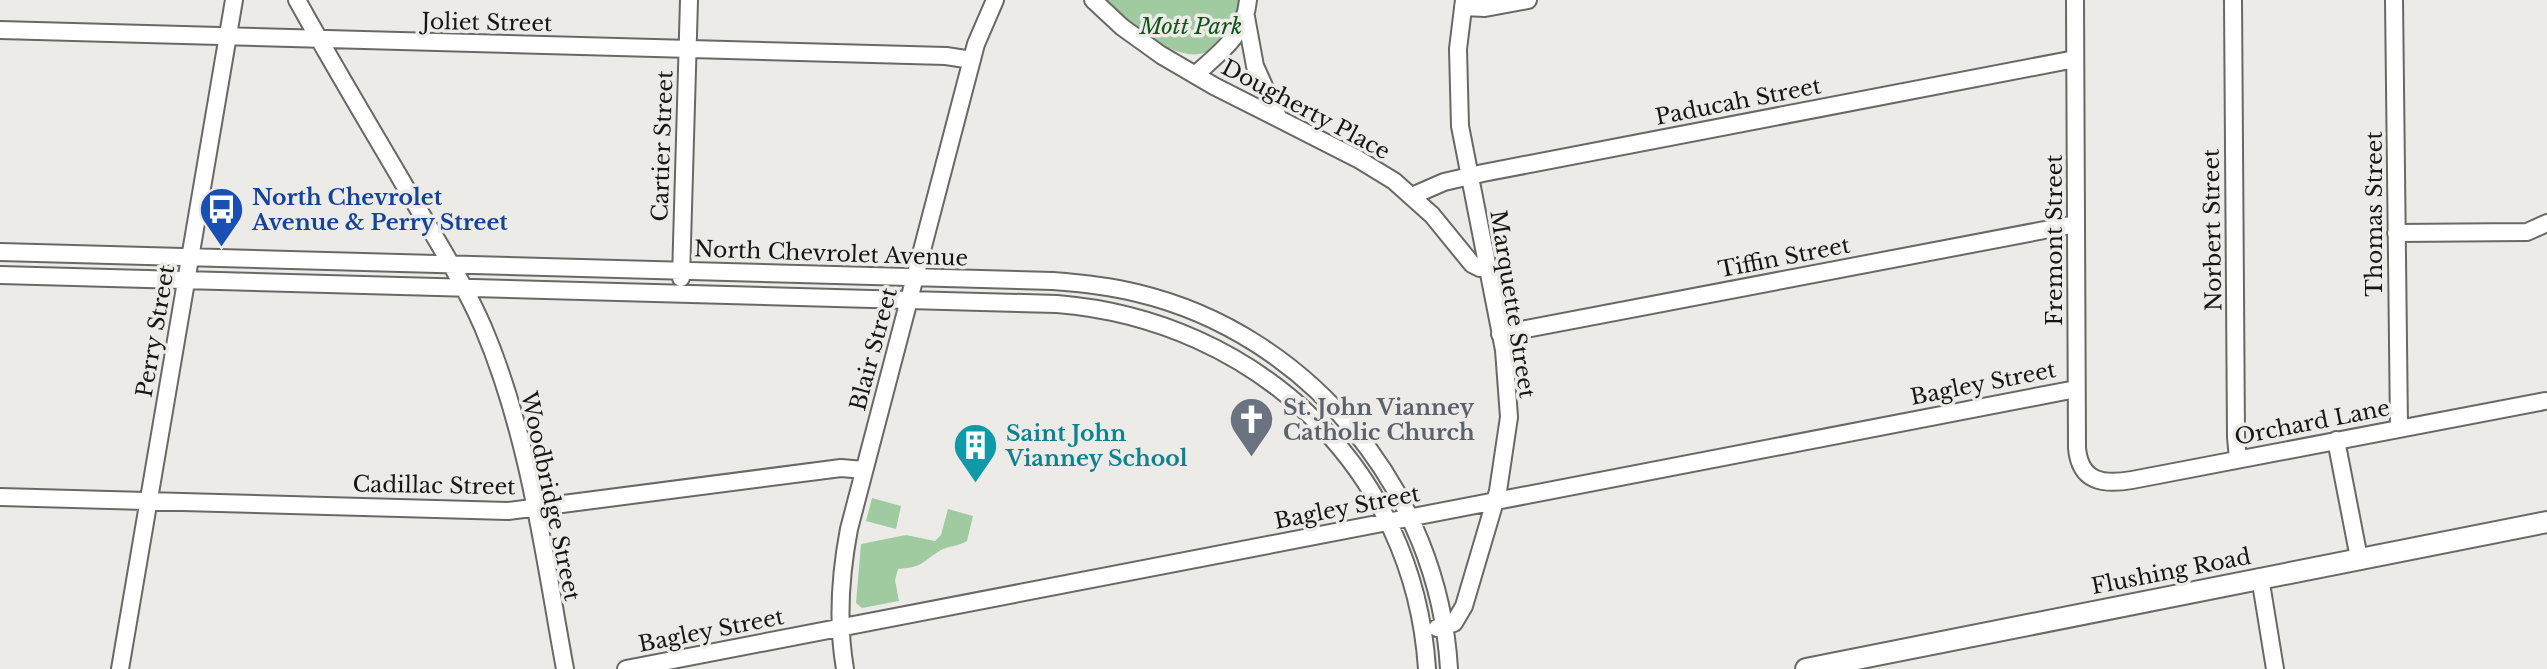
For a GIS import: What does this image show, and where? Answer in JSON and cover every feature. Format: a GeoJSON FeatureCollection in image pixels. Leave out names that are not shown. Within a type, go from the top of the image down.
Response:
{"type":"FeatureCollection","features":[{"type":"Feature","properties":{"kind":"main road","name":"Flushing Road"},"geometry":{"type":"LineString","coordinates":[[1813,668],[2547,522]]}},
{"type":"Feature","properties":{"kind":"street","name":"Perry Street"},"geometry":{"type":"LineString","coordinates":[[120,669],[234,0]]}},
{"type":"Feature","properties":{"kind":"street","name":"Woodbridge Street"},"geometry":{"type":"LineString","coordinates":[[297,0],[483,327],[509,398],[565,669]]}},
{"type":"Feature","properties":{"kind":"street","name":"Cartier Street"},"geometry":{"type":"LineString","coordinates":[[681,294],[689,0]]}},
{"type":"Feature","properties":{"kind":"street","name":"Blair Street"},"geometry":{"type":"LineString","coordinates":[[845,669],[840,627],[844,554],[972,60],[995,0]]}},
{"type":"Feature","properties":{"kind":"street","name":"Dougherty Place"},"geometry":{"type":"LineString","coordinates":[[1093,0],[1139,40],[1195,75],[1358,159],[1412,196],[1440,224],[1472,264],[1487,268]]}},
{"type":"Feature","properties":{"kind":"street"},"geometry":{"type":"LineString","coordinates":[[1463,4],[1485,8],[1528,0]]}},
{"type":"Feature","properties":{"kind":"street","name":"Fremont Street"},"geometry":{"type":"LineString","coordinates":[[2075,0],[2076,389],[2078,456],[2089,475]]}},
{"type":"Feature","properties":{"kind":"street","name":"Norbert Street"},"geometry":{"type":"LineString","coordinates":[[2233,0],[2238,459]]}},
{"type":"Feature","properties":{"kind":"street","name":"Thomas Street"},"geometry":{"type":"LineString","coordinates":[[2394,0],[2399,428]]}},
{"type":"Feature","properties":{"kind":"street","name":"Marquette Street"},"geometry":{"type":"LineString","coordinates":[[1445,627],[1454,623],[1460,615],[1496,500],[1509,417],[1500,334],[1461,134],[1458,90],[1463,4]]}},
{"type":"Feature","properties":{"kind":"street"},"geometry":{"type":"LineString","coordinates":[[1195,75],[1230,44],[1247,8]]}},
{"type":"Feature","properties":{"kind":"street"},"geometry":{"type":"LineString","coordinates":[[1247,8],[1255,66],[1279,119]]}},
{"type":"Feature","properties":{"kind":"street","name":"Joliet Street"},"geometry":{"type":"LineString","coordinates":[[0,30],[946,56],[972,60]]}},
{"type":"Feature","properties":{"kind":"street","name":"Paducah Street"},"geometry":{"type":"LineString","coordinates":[[1412,196],[1444,182],[1469,176],[2075,59]]}},
{"type":"Feature","properties":{"kind":"street","name":"Tiffin Street"},"geometry":{"type":"LineString","coordinates":[[1500,334],[2076,224]]}},
{"type":"Feature","properties":{"kind":"street"},"geometry":{"type":"LineString","coordinates":[[2396,233],[2527,232],[2547,224]]}},
{"type":"Feature","properties":{"kind":"street","name":"North Chevrolet Avenue"},"geometry":{"type":"LineString","coordinates":[[0,252],[915,278],[1090,285],[1137,293],[1193,311],[1263,348],[1319,392],[1371,451],[1410,517],[1432,575],[1445,627],[1449,669]]}},
{"type":"Feature","properties":{"kind":"street","name":"North Chevrolet Avenue"},"geometry":{"type":"LineString","coordinates":[[0,275],[1079,306],[1138,317],[1185,332],[1251,367],[1305,409],[1351,462],[1388,521],[1411,580],[1423,632],[1427,669]]}},
{"type":"Feature","properties":{"kind":"street"},"geometry":{"type":"LineString","coordinates":[[1185,332],[1193,311]]}},
{"type":"Feature","properties":{"kind":"street","name":"Bagley Street"},"geometry":{"type":"LineString","coordinates":[[626,669],[2076,389]]}},
{"type":"Feature","properties":{"kind":"street","name":"Orchard Lane"},"geometry":{"type":"LineString","coordinates":[[2089,475],[2101,482],[2117,483],[2545,401]]}},
{"type":"Feature","properties":{"kind":"street"},"geometry":{"type":"LineString","coordinates":[[2336,440],[2359,558]]}},
{"type":"Feature","properties":{"kind":"street","name":"Cadillac Street"},"geometry":{"type":"LineString","coordinates":[[0,497],[502,511],[844,468],[864,470]]}},
{"type":"Feature","properties":{"kind":"street"},"geometry":{"type":"LineString","coordinates":[[2260,577],[2275,669]]}},
{"type":"Feature","properties":{"kind":"street"},"geometry":{"type":"LineString","coordinates":[[1423,632],[1445,627]]}},
{"type":"Feature","properties":{"kind":"green space","name":"Mott Park"},"geometry":{"type":"Polygon","coordinates":[[[1107,0],[1240,0],[1234,21],[1223,40],[1209,51],[1194,54],[1178,52],[1162,44],[1107,0]]]}},
{"type":"Feature","properties":{"kind":"green space"},"geometry":{"type":"Polygon","coordinates":[[[872,498],[901,506],[896,529],[866,521],[872,498]]]}},
{"type":"Feature","properties":{"kind":"green space"},"geometry":{"type":"Polygon","coordinates":[[[948,509],[973,516],[967,541],[941,550],[918,565],[898,569],[895,580],[899,601],[862,608],[856,603],[861,544],[906,535],[935,541],[941,535],[948,509]]]}},
{"type":"Feature","properties":{"kind":"place","name":"North Chevrolet Avenue & Perry Street"},"geometry":{"type":"Point","coordinates":[221,249]}},
{"type":"Feature","properties":{"kind":"place","name":"St. John Vianney Catholic Church"},"geometry":{"type":"Point","coordinates":[1252,459]}},
{"type":"Feature","properties":{"kind":"place","name":"Saint John Vianney School"},"geometry":{"type":"Point","coordinates":[975,485]}}]}
